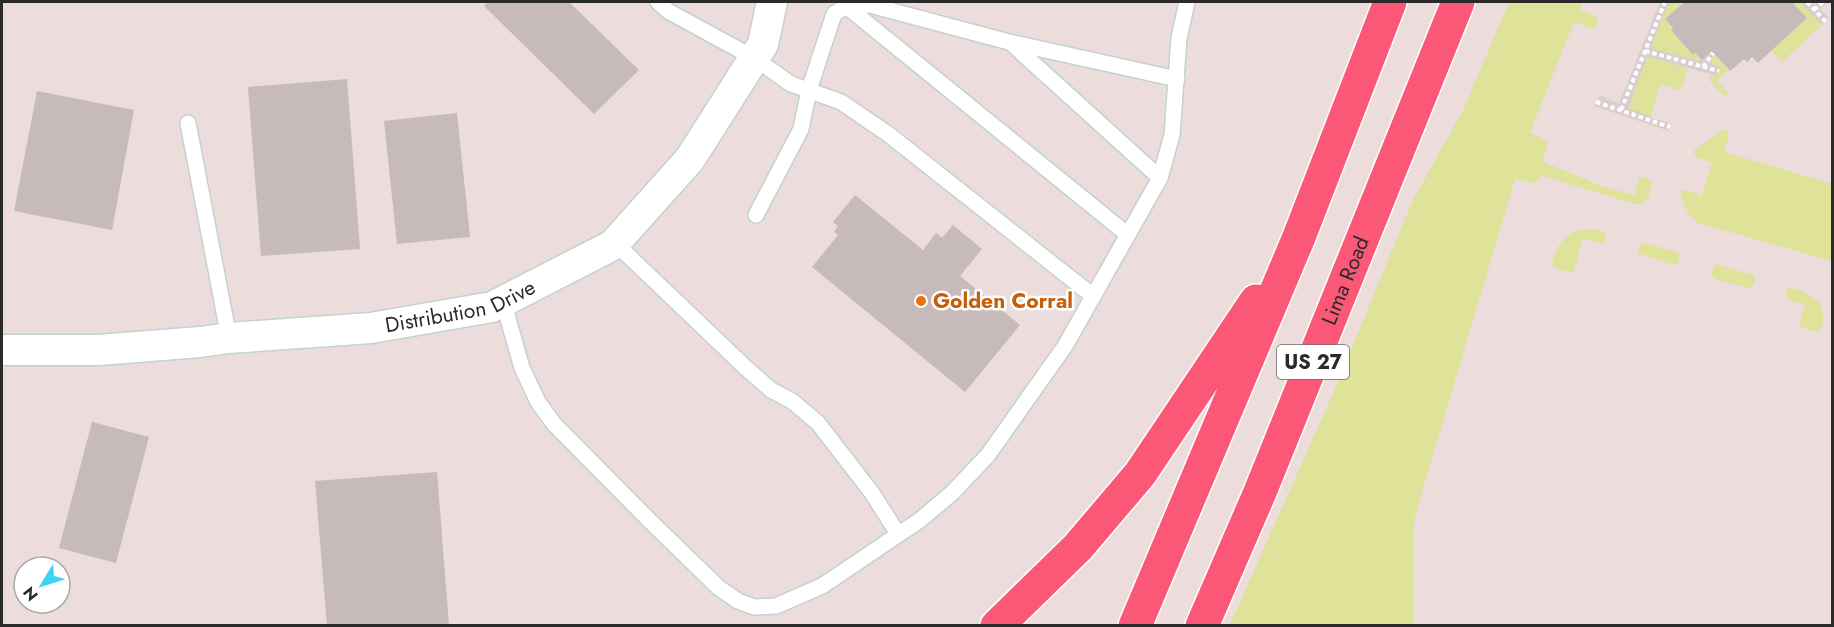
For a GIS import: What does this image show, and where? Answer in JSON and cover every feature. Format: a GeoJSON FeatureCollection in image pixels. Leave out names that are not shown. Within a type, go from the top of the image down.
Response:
{"type":"FeatureCollection","features":[{"type":"Feature","properties":{"kind":"highway","name":"US 27"},"geometry":{"type":"LineString","coordinates":[[1135,626],[1299,237],[1390,2]]}},
{"type":"Feature","properties":{"kind":"highway","name":"Lima Road"},"geometry":{"type":"LineString","coordinates":[[1202,626],[1264,481],[1458,2]]}},
{"type":"Feature","properties":{"kind":"highway"},"geometry":{"type":"LineString","coordinates":[[997,626],[1078,547],[1140,474],[1299,237]]}},
{"type":"Feature","properties":{"kind":"street","name":"Distribution Drive"},"geometry":{"type":"LineString","coordinates":[[2,350],[99,350],[371,328],[492,307],[615,243],[690,159],[763,45],[772,2]]}},
{"type":"Feature","properties":{"kind":"lane"},"geometry":{"type":"LineString","coordinates":[[658,2],[668,11],[754,58],[791,84],[841,102],[888,134],[1093,296]]}},
{"type":"Feature","properties":{"kind":"lane"},"geometry":{"type":"LineString","coordinates":[[503,301],[522,368],[538,402],[554,424],[719,588],[738,601],[754,607],[776,606],[822,586],[898,534],[952,493],[988,454],[1065,346],[1160,178],[1172,135],[1179,38],[1187,2]]}},
{"type":"Feature","properties":{"kind":"lane"},"geometry":{"type":"LineString","coordinates":[[756,215],[801,129],[809,90],[834,14],[846,6],[870,5],[1009,42],[1177,79]]}},
{"type":"Feature","properties":{"kind":"lane"},"geometry":{"type":"LineString","coordinates":[[846,6],[1128,235]]}},
{"type":"Feature","properties":{"kind":"lane"},"geometry":{"type":"LineString","coordinates":[[1009,42],[1160,178]]}},
{"type":"Feature","properties":{"kind":"lane"},"geometry":{"type":"LineString","coordinates":[[188,123],[229,338]]}},
{"type":"Feature","properties":{"kind":"lane"},"geometry":{"type":"LineString","coordinates":[[615,243],[746,368],[771,390],[792,401],[818,423],[872,493],[898,534]]}},
{"type":"Feature","properties":{"kind":"path"},"geometry":{"type":"LineString","coordinates":[[1621,110],[1665,2]]}},
{"type":"Feature","properties":{"kind":"path"},"geometry":{"type":"LineString","coordinates":[[1807,2],[1826,22]]}},
{"type":"Feature","properties":{"kind":"path"},"geometry":{"type":"LineString","coordinates":[[1814,10],[1823,2]]}},
{"type":"Feature","properties":{"kind":"path"},"geometry":{"type":"LineString","coordinates":[[1645,51],[1719,71]]}},
{"type":"Feature","properties":{"kind":"path"},"geometry":{"type":"LineString","coordinates":[[1703,67],[1713,52]]}},
{"type":"Feature","properties":{"kind":"path"},"geometry":{"type":"LineString","coordinates":[[1596,102],[1670,127]]}},
{"type":"Feature","properties":{"kind":"green space"},"geometry":{"type":"Polygon","coordinates":[[[1509,2],[1583,2],[1580,10],[1595,16],[1598,21],[1593,29],[1574,22],[1530,132],[1548,142],[1543,162],[1602,186],[1634,195],[1640,177],[1646,177],[1651,183],[1649,196],[1641,204],[1635,204],[1540,175],[1539,180],[1534,183],[1515,179],[1416,512],[1413,530],[1413,625],[1230,625],[1335,389],[1411,204],[1464,108],[1509,2]]]}},
{"type":"Feature","properties":{"kind":"green space"},"geometry":{"type":"Polygon","coordinates":[[[1669,2],[1685,2],[1665,20],[1693,54],[1695,53],[1700,59],[1699,61],[1653,49],[1652,44],[1669,2]]]}},
{"type":"Feature","properties":{"kind":"green space"},"geometry":{"type":"Polygon","coordinates":[[[1792,2],[1800,2],[1822,25],[1782,62],[1771,50],[1807,18],[1792,2]]]}},
{"type":"Feature","properties":{"kind":"green space"},"geometry":{"type":"Polygon","coordinates":[[[1714,54],[1728,70],[1717,80],[1729,94],[1724,96],[1709,80],[1711,75],[1717,76],[1720,66],[1712,64],[1714,54]]]}},
{"type":"Feature","properties":{"kind":"green space"},"geometry":{"type":"Polygon","coordinates":[[[1649,57],[1688,68],[1683,85],[1679,90],[1660,84],[1651,116],[1630,110],[1628,106],[1649,57]]]}},
{"type":"Feature","properties":{"kind":"green space"},"geometry":{"type":"Polygon","coordinates":[[[1722,130],[1727,130],[1729,135],[1724,152],[1832,184],[1832,261],[1698,223],[1688,213],[1680,194],[1687,190],[1702,196],[1712,162],[1697,158],[1693,151],[1722,130]]]}},
{"type":"Feature","properties":{"kind":"green space"},"geometry":{"type":"Polygon","coordinates":[[[1585,229],[1600,230],[1605,233],[1606,239],[1602,243],[1583,239],[1573,273],[1554,268],[1552,262],[1563,240],[1585,229]]]}},
{"type":"Feature","properties":{"kind":"green space"},"geometry":{"type":"Polygon","coordinates":[[[1646,243],[1678,253],[1680,255],[1677,264],[1640,254],[1638,252],[1640,245],[1646,243]]]}},
{"type":"Feature","properties":{"kind":"green space"},"geometry":{"type":"Polygon","coordinates":[[[1716,264],[1752,275],[1755,278],[1754,285],[1749,288],[1714,279],[1711,274],[1716,264]]]}},
{"type":"Feature","properties":{"kind":"green space"},"geometry":{"type":"Polygon","coordinates":[[[1791,288],[1813,297],[1822,308],[1823,315],[1819,331],[1810,331],[1799,326],[1805,305],[1787,300],[1786,290],[1791,288]]]}},
{"type":"Feature","properties":{"kind":"shaded area"},"geometry":{"type":"Polygon","coordinates":[[[1660,2],[1669,2],[1652,44],[1653,49],[1698,61],[1712,51],[1714,54],[1712,64],[1720,66],[1717,76],[1647,58],[1628,108],[1667,122],[1669,131],[1594,106],[1600,95],[1619,104],[1660,2]]]}},
{"type":"Feature","properties":{"kind":"shaded area"},"geometry":{"type":"Polygon","coordinates":[[[1800,2],[1814,4],[1828,2],[1820,9],[1829,18],[1822,25],[1800,2]]]}},
{"type":"Feature","properties":{"kind":"building"},"geometry":{"type":"Polygon","coordinates":[[[488,2],[569,2],[639,70],[594,114],[484,6],[488,2]]]}},
{"type":"Feature","properties":{"kind":"building"},"geometry":{"type":"Polygon","coordinates":[[[1685,2],[1792,2],[1807,18],[1758,63],[1752,57],[1747,62],[1744,59],[1730,71],[1712,51],[1702,60],[1695,53],[1693,55],[1671,30],[1673,28],[1665,19],[1685,2]]]}},
{"type":"Feature","properties":{"kind":"building"},"geometry":{"type":"Polygon","coordinates":[[[347,79],[360,249],[261,256],[248,87],[347,79]]]}},
{"type":"Feature","properties":{"kind":"building"},"geometry":{"type":"Polygon","coordinates":[[[37,91],[134,110],[112,230],[14,211],[37,91]]]}},
{"type":"Feature","properties":{"kind":"building"},"geometry":{"type":"Polygon","coordinates":[[[457,113],[470,237],[397,244],[384,121],[457,113]]]}},
{"type":"Feature","properties":{"kind":"building","name":"Golden Corral"},"geometry":{"type":"Polygon","coordinates":[[[855,195],[923,250],[936,233],[942,238],[953,225],[982,249],[960,276],[1020,325],[965,392],[812,267],[838,235],[834,232],[838,226],[833,222],[855,195]]]}},
{"type":"Feature","properties":{"kind":"building"},"geometry":{"type":"Polygon","coordinates":[[[92,422],[149,437],[116,563],[59,548],[92,422]]]}},
{"type":"Feature","properties":{"kind":"building"},"geometry":{"type":"Polygon","coordinates":[[[437,472],[449,626],[327,626],[315,481],[437,472]]]}},
{"type":"Feature","properties":{"kind":"place","name":"Golden Corral"},"geometry":{"type":"Point","coordinates":[921,301]}}]}
